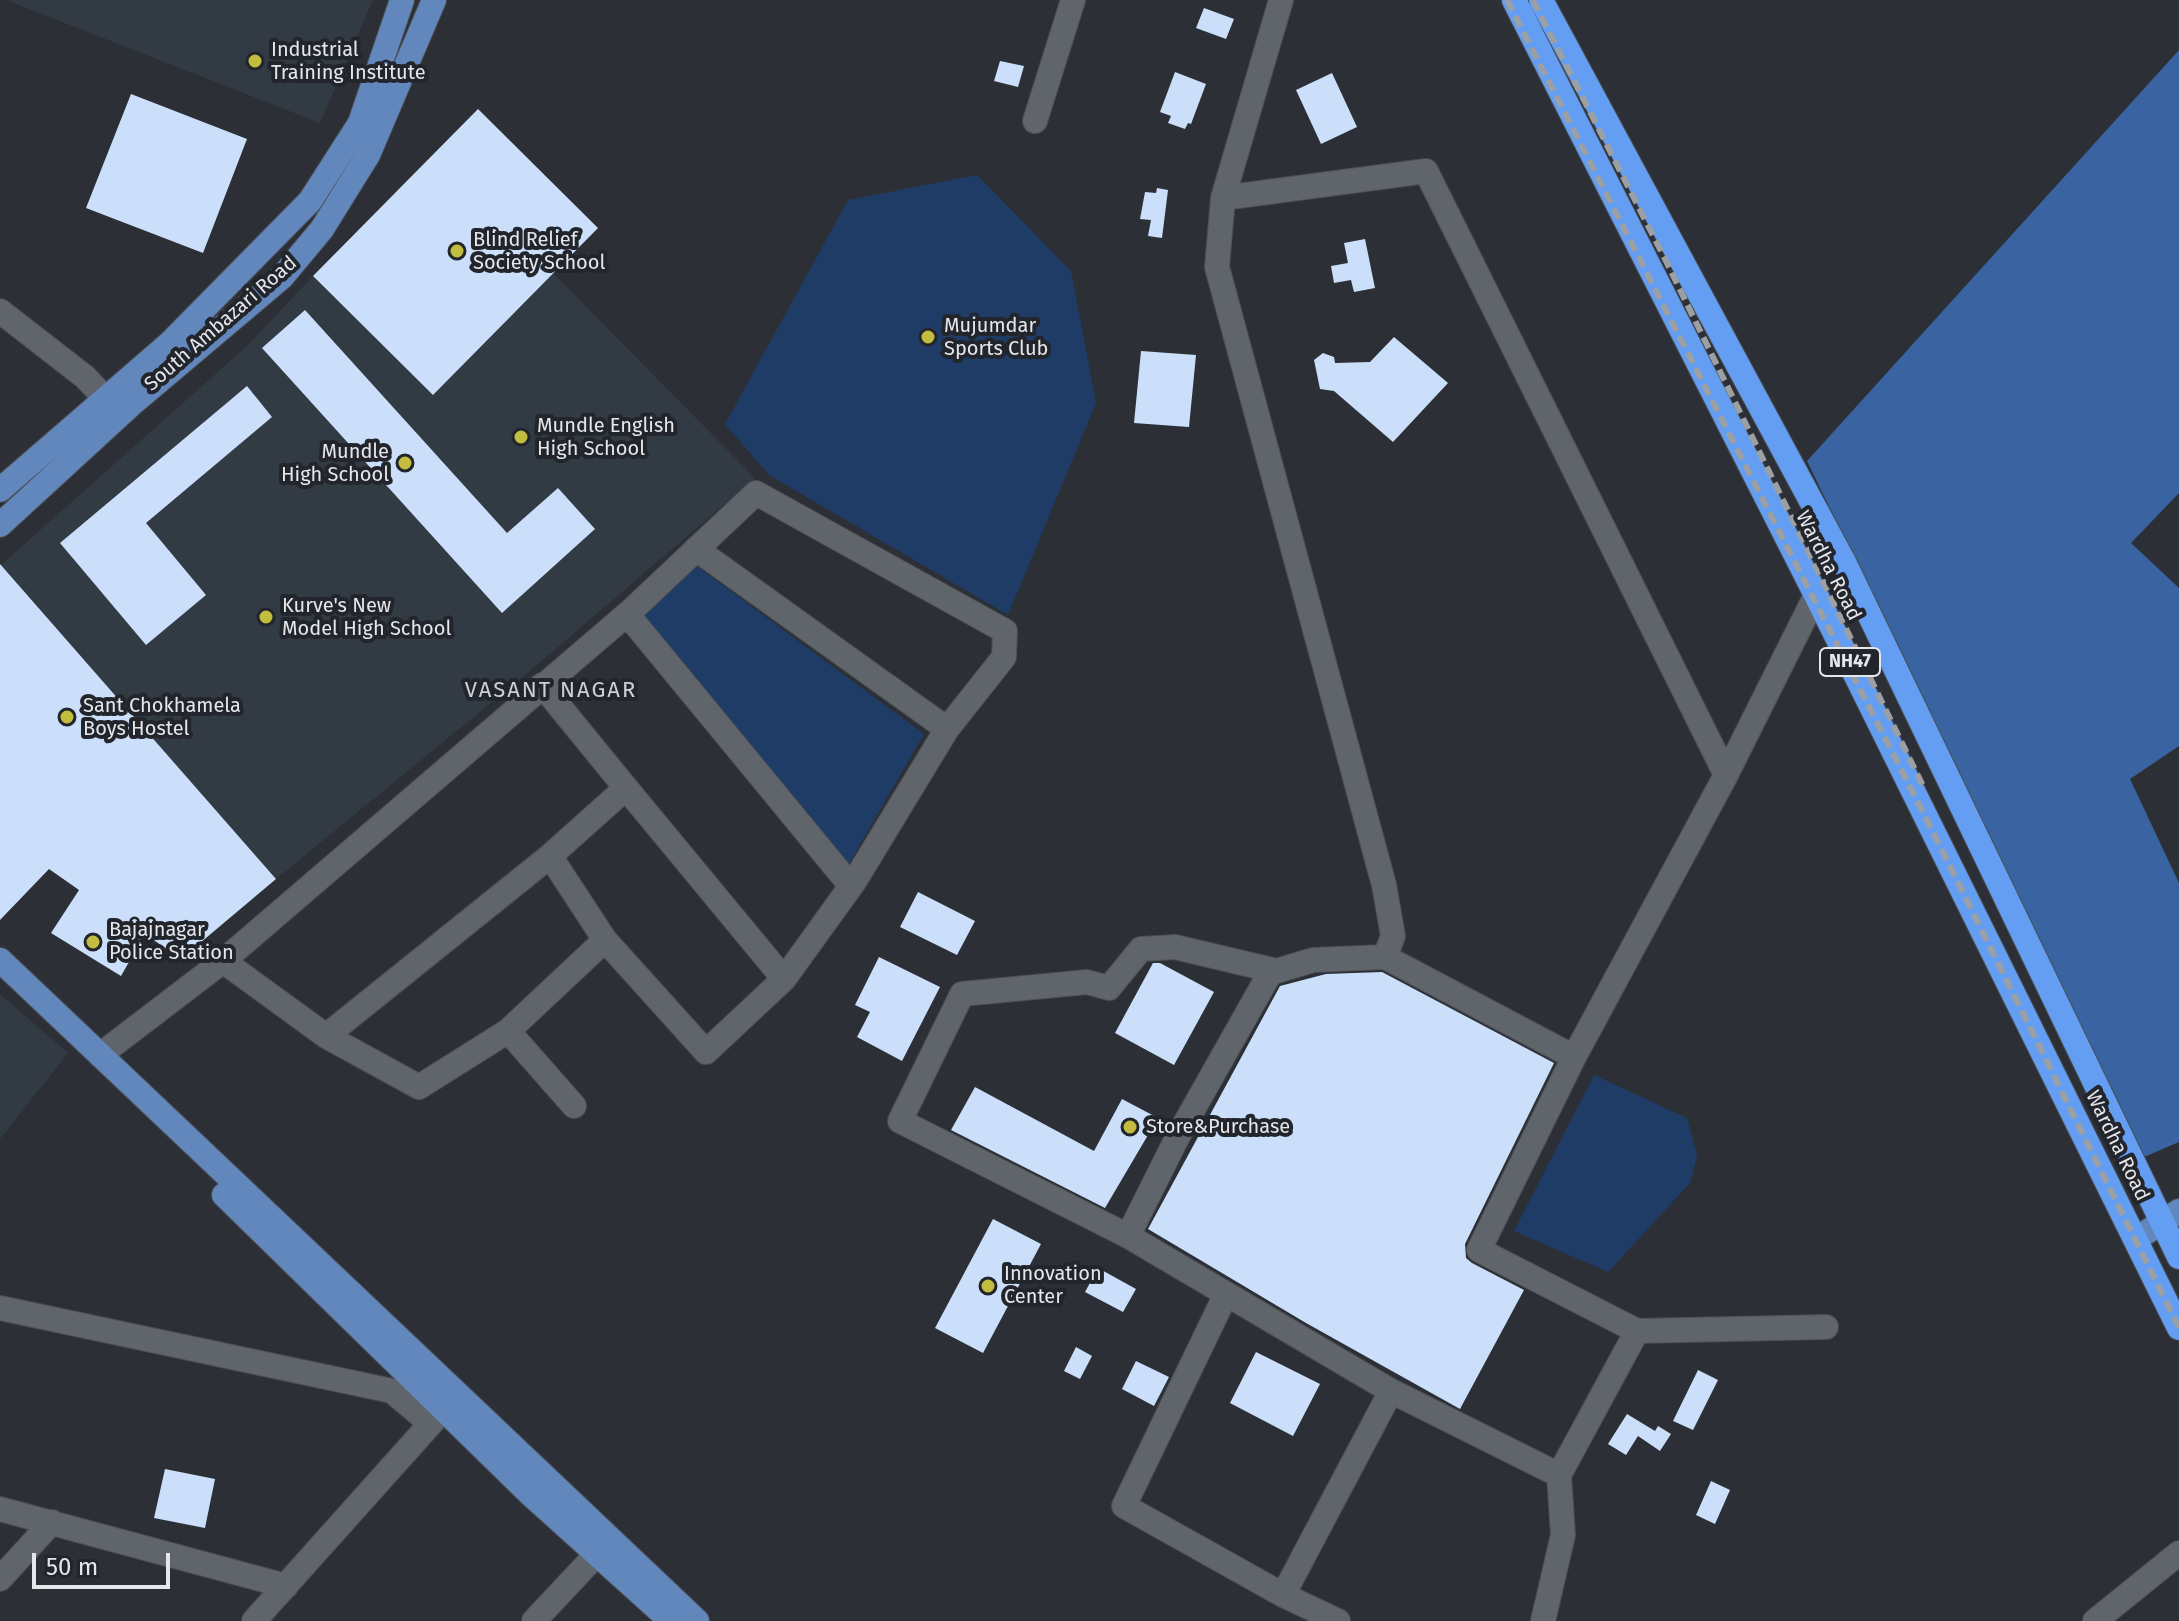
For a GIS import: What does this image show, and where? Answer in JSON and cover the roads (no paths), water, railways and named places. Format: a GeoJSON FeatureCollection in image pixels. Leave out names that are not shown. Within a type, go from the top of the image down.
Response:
{"type":"FeatureCollection","features":[{"type":"Feature","properties":{"kind":"highway","name":"Wardha Road"},"geometry":{"type":"LineString","coordinates":[[1514,0],[1816,595],[2179,1328]]}},
{"type":"Feature","properties":{"kind":"highway","name":"Wardha Road"},"geometry":{"type":"LineString","coordinates":[[1541,0],[1844,562],[2174,1232]]}},
{"type":"Feature","properties":{"kind":"main road","name":"South Ambazari Road"},"geometry":{"type":"LineString","coordinates":[[0,490],[171,342],[310,201],[360,123],[402,0]]}},
{"type":"Feature","properties":{"kind":"main road","name":"South Ambazari Road"},"geometry":{"type":"LineString","coordinates":[[0,525],[134,402],[282,277],[322,229],[368,155],[434,0]]}},
{"type":"Feature","properties":{"kind":"main road"},"geometry":{"type":"LineString","coordinates":[[0,960],[100,1055],[444,1409]]}},
{"type":"Feature","properties":{"kind":"main road"},"geometry":{"type":"LineString","coordinates":[[0,982],[109,1083],[444,1409],[697,1621]]}},
{"type":"Feature","properties":{"kind":"main road"},"geometry":{"type":"LineString","coordinates":[[2139,1247],[2174,1232]]}},
{"type":"Feature","properties":{"kind":"main road"},"geometry":{"type":"LineString","coordinates":[[604,1546],[671,1621]]}},
{"type":"Feature","properties":{"kind":"street"},"geometry":{"type":"LineString","coordinates":[[1035,121],[1073,0]]}},
{"type":"Feature","properties":{"kind":"street"},"geometry":{"type":"LineString","coordinates":[[1281,0],[1223,198],[1217,267],[1384,885],[1393,936],[1385,957]]}},
{"type":"Feature","properties":{"kind":"street"},"geometry":{"type":"LineString","coordinates":[[1223,198],[1426,171],[1726,775]]}},
{"type":"Feature","properties":{"kind":"street"},"geometry":{"type":"LineString","coordinates":[[0,311],[85,377],[105,398]]}},
{"type":"Feature","properties":{"kind":"street"},"geometry":{"type":"LineString","coordinates":[[100,1055],[223,961],[627,614],[756,493],[1005,631],[1004,657],[947,729],[851,886],[784,979],[706,1052],[605,940],[550,856]]}},
{"type":"Feature","properties":{"kind":"street"},"geometry":{"type":"LineString","coordinates":[[696,549],[947,729]]}},
{"type":"Feature","properties":{"kind":"street"},"geometry":{"type":"LineString","coordinates":[[1816,595],[1726,775],[1574,1057],[1479,1250],[1637,1331],[1826,1327]]}},
{"type":"Feature","properties":{"kind":"street"},"geometry":{"type":"LineString","coordinates":[[627,614],[851,886]]}},
{"type":"Feature","properties":{"kind":"street"},"geometry":{"type":"LineString","coordinates":[[542,685],[784,979]]}},
{"type":"Feature","properties":{"kind":"street"},"geometry":{"type":"LineString","coordinates":[[326,1036],[550,856],[626,788]]}},
{"type":"Feature","properties":{"kind":"street"},"geometry":{"type":"LineString","coordinates":[[223,961],[326,1036],[419,1087],[508,1031],[605,940]]}},
{"type":"Feature","properties":{"kind":"street"},"geometry":{"type":"LineString","coordinates":[[1559,1475],[1391,1391],[1128,1236],[900,1121],[962,994],[1087,982],[1109,988],[1141,949],[1175,947],[1272,970],[1313,960],[1385,957],[1574,1057]]}},
{"type":"Feature","properties":{"kind":"street"},"geometry":{"type":"LineString","coordinates":[[1128,1236],[1178,1136],[1272,970]]}},
{"type":"Feature","properties":{"kind":"street"},"geometry":{"type":"LineString","coordinates":[[508,1031],[574,1106]]}},
{"type":"Feature","properties":{"kind":"street"},"geometry":{"type":"LineString","coordinates":[[1226,1294],[1124,1506],[1283,1595],[1338,1621]]}},
{"type":"Feature","properties":{"kind":"street"},"geometry":{"type":"LineString","coordinates":[[0,1308],[392,1391],[444,1409],[286,1586],[268,1616]]}},
{"type":"Feature","properties":{"kind":"street"},"geometry":{"type":"LineString","coordinates":[[1543,1621],[1563,1535],[1559,1475],[1637,1331]]}},
{"type":"Feature","properties":{"kind":"street"},"geometry":{"type":"LineString","coordinates":[[1283,1595],[1391,1391]]}},
{"type":"Feature","properties":{"kind":"street"},"geometry":{"type":"LineString","coordinates":[[0,1509],[286,1586]]}},
{"type":"Feature","properties":{"kind":"street"},"geometry":{"type":"LineString","coordinates":[[0,1579],[52,1522]]}},
{"type":"Feature","properties":{"kind":"street"},"geometry":{"type":"LineString","coordinates":[[534,1621],[604,1546]]}},
{"type":"Feature","properties":{"kind":"street"},"geometry":{"type":"LineString","coordinates":[[2095,1621],[2179,1553]]}},
{"type":"Feature","properties":{"kind":"railway"},"geometry":{"type":"LineString","coordinates":[[1507,0],[1928,822],[2179,1328]]}},
{"type":"Feature","properties":{"kind":"railway"},"geometry":{"type":"LineString","coordinates":[[1533,0],[1665,259],[1924,788]]}},
{"type":"Feature","properties":{"kind":"place","name":"Industrial Training Institute"},"geometry":{"type":"Point","coordinates":[255,61]}},
{"type":"Feature","properties":{"kind":"place","name":"Blind Relief Society School"},"geometry":{"type":"Point","coordinates":[457,251]}},
{"type":"Feature","properties":{"kind":"place","name":"Mujumdar Sports Club"},"geometry":{"type":"Point","coordinates":[928,337]}},
{"type":"Feature","properties":{"kind":"place","name":"Mundle English High School"},"geometry":{"type":"Point","coordinates":[521,437]}},
{"type":"Feature","properties":{"kind":"place","name":"Mundle High School"},"geometry":{"type":"Point","coordinates":[405,463]}},
{"type":"Feature","properties":{"kind":"place","name":"Kurve's New Model High School"},"geometry":{"type":"Point","coordinates":[266,617]}},
{"type":"Feature","properties":{"kind":"place","name":"Sant Chokhamela Boys Hostel"},"geometry":{"type":"Point","coordinates":[67,717]}},
{"type":"Feature","properties":{"kind":"place","name":"Bajajnagar Police Station"},"geometry":{"type":"Point","coordinates":[93,942]}},
{"type":"Feature","properties":{"kind":"place","name":"Store&Purchase"},"geometry":{"type":"Point","coordinates":[1130,1127]}},
{"type":"Feature","properties":{"kind":"place","name":"Innovation Center"},"geometry":{"type":"Point","coordinates":[988,1286]}},
{"type":"Feature","properties":{"kind":"district","name":"VASANT NAGAR"},"geometry":{"type":"Point","coordinates":[551,691]}}]}
